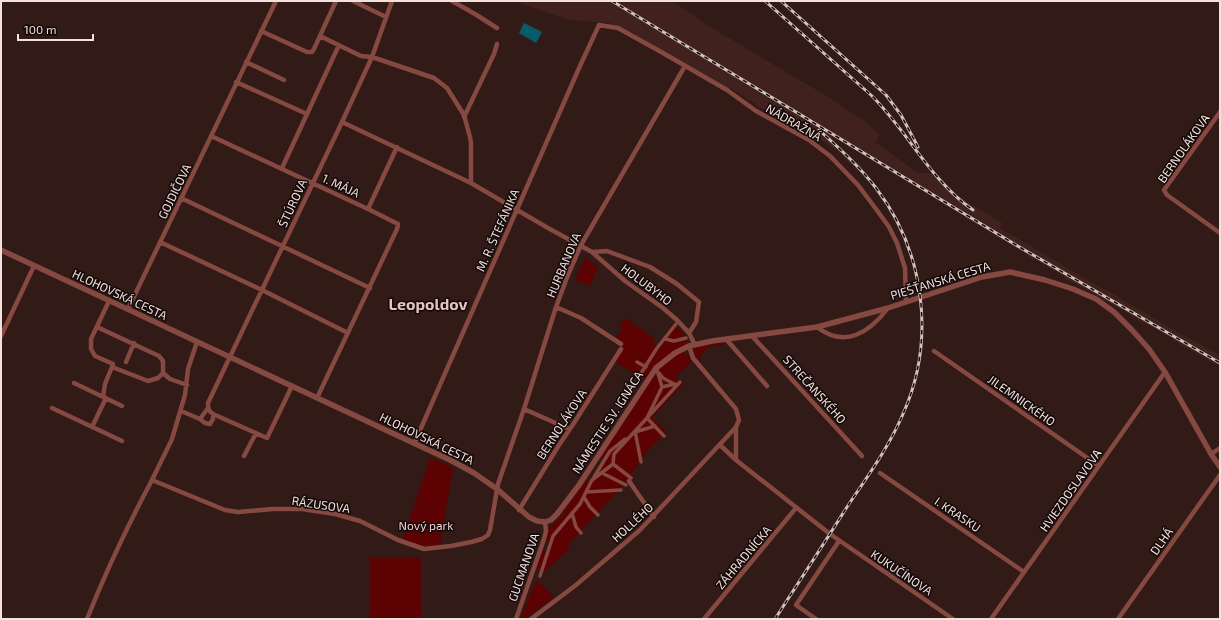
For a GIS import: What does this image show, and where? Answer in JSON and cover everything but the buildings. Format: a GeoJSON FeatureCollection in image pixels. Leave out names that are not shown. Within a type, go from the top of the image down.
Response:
{"type":"FeatureCollection","features":[{"type":"Feature","properties":{"kind":"street","name":"GOJDIČOVA"},"geometry":{"type":"LineString","coordinates":[[128,309],[276,1]]}},
{"type":"Feature","properties":{"kind":"street"},"geometry":{"type":"LineString","coordinates":[[261,31],[307,52],[312,52],[336,1]]}},
{"type":"Feature","properties":{"kind":"street"},"geometry":{"type":"LineString","coordinates":[[353,1],[386,17]]}},
{"type":"Feature","properties":{"kind":"street","name":"ŠTÚROVA"},"geometry":{"type":"LineString","coordinates":[[230,357],[284,246],[372,57],[392,1]]}},
{"type":"Feature","properties":{"kind":"street"},"geometry":{"type":"LineString","coordinates":[[452,1],[497,28]]}},
{"type":"Feature","properties":{"kind":"street","name":"NÁDRAŽNÁ"},"geometry":{"type":"LineString","coordinates":[[599,26],[618,28],[727,90],[756,112],[809,140],[830,156],[847,172],[879,213],[897,243],[905,268],[906,302]]}},
{"type":"Feature","properties":{"kind":"street","name":"M. R. ŠTEFÁNIKA"},"geometry":{"type":"LineString","coordinates":[[414,444],[599,26]]}},
{"type":"Feature","properties":{"kind":"street"},"geometry":{"type":"LineString","coordinates":[[320,36],[361,56],[372,57],[434,78],[447,88],[464,117],[471,143],[471,183]]}},
{"type":"Feature","properties":{"kind":"street"},"geometry":{"type":"LineString","coordinates":[[464,117],[494,54],[497,44]]}},
{"type":"Feature","properties":{"kind":"street","name":"ŠTÚROVA"},"geometry":{"type":"LineString","coordinates":[[282,168],[339,45]]}},
{"type":"Feature","properties":{"kind":"street"},"geometry":{"type":"LineString","coordinates":[[246,62],[284,80]]}},
{"type":"Feature","properties":{"kind":"street","name":"HURBANOVA"},"geometry":{"type":"LineString","coordinates":[[497,489],[556,307],[581,245],[685,66]]}},
{"type":"Feature","properties":{"kind":"street"},"geometry":{"type":"LineString","coordinates":[[236,82],[307,114]]}},
{"type":"Feature","properties":{"kind":"street","name":"BERNOLÁKOVA"},"geometry":{"type":"LineString","coordinates":[[1220,112],[1164,190],[1167,195],[1220,233]]}},
{"type":"Feature","properties":{"kind":"street","name":"HOLUBYHO"},"geometry":{"type":"LineString","coordinates":[[342,122],[471,183],[592,252],[625,281],[663,308],[677,320],[692,345],[693,358],[736,409],[739,420],[736,427]]}},
{"type":"Feature","properties":{"kind":"street","name":"1. MÁJA"},"geometry":{"type":"LineString","coordinates":[[211,136],[313,182],[398,224],[370,288],[317,398]]}},
{"type":"Feature","properties":{"kind":"street"},"geometry":{"type":"LineString","coordinates":[[368,209],[397,147]]}},
{"type":"Feature","properties":{"kind":"street"},"geometry":{"type":"LineString","coordinates":[[181,198],[370,288]]}},
{"type":"Feature","properties":{"kind":"street"},"geometry":{"type":"LineString","coordinates":[[160,242],[262,290],[348,333]]}},
{"type":"Feature","properties":{"kind":"street","name":"HLOHOVSKÁ CESTA"},"geometry":{"type":"LineString","coordinates":[[1,250],[474,473],[497,489],[519,510],[529,517],[537,521],[545,522]]}},
{"type":"Feature","properties":{"kind":"street","name":"HOLUBYHO"},"geometry":{"type":"LineString","coordinates":[[592,252],[607,251],[650,267],[677,284],[699,302],[696,322],[687,336]]}},
{"type":"Feature","properties":{"kind":"street"},"geometry":{"type":"LineString","coordinates":[[1,336],[34,266]]}},
{"type":"Feature","properties":{"kind":"street","name":"PIEŠŤANSKÁ CESTA"},"geometry":{"type":"LineString","coordinates":[[692,345],[817,327],[888,308],[982,277],[996,274],[1010,272],[1045,280],[1096,299],[1114,312],[1145,344],[1165,372],[1211,454],[1220,467]]}},
{"type":"Feature","properties":{"kind":"street"},"geometry":{"type":"LineString","coordinates":[[92,426],[104,398],[105,384],[113,364],[95,356],[91,349],[91,339],[109,301]]}},
{"type":"Feature","properties":{"kind":"street","name":"BERNOLÁKOVA"},"geometry":{"type":"LineString","coordinates":[[519,510],[621,346],[587,322],[556,307]]}},
{"type":"Feature","properties":{"kind":"street","name":"PIEŠŤANSKÁ CESTA"},"geometry":{"type":"LineString","coordinates":[[817,327],[830,336],[850,337],[866,330],[879,320],[888,308]]}},
{"type":"Feature","properties":{"kind":"street"},"geometry":{"type":"LineString","coordinates":[[638,378],[657,348],[676,324]]}},
{"type":"Feature","properties":{"kind":"street"},"geometry":{"type":"LineString","coordinates":[[97,327],[159,356],[163,361],[163,373],[158,378],[148,381],[112,367]]}},
{"type":"Feature","properties":{"kind":"street"},"geometry":{"type":"LineString","coordinates":[[665,339],[674,341],[687,336]]}},
{"type":"Feature","properties":{"kind":"street","name":"STREČANSKÉHO"},"geometry":{"type":"LineString","coordinates":[[752,336],[862,456]]}},
{"type":"Feature","properties":{"kind":"street"},"geometry":{"type":"LineString","coordinates":[[726,339],[767,386]]}},
{"type":"Feature","properties":{"kind":"street"},"geometry":{"type":"LineString","coordinates":[[87,619],[104,578],[172,439],[185,395],[188,369],[197,342]]}},
{"type":"Feature","properties":{"kind":"street"},"geometry":{"type":"LineString","coordinates":[[126,362],[134,344]]}},
{"type":"Feature","properties":{"kind":"street","name":"NÁMESTIE SV. IGNÁCA"},"geometry":{"type":"LineString","coordinates":[[545,522],[551,520],[558,514],[579,485],[656,368],[675,353],[692,345]]}},
{"type":"Feature","properties":{"kind":"street","name":"JILEMNICKÉHO"},"geometry":{"type":"LineString","coordinates":[[934,350],[1099,466]]}},
{"type":"Feature","properties":{"kind":"street"},"geometry":{"type":"LineString","coordinates":[[200,419],[208,408],[208,403],[230,357]]}},
{"type":"Feature","properties":{"kind":"street"},"geometry":{"type":"LineString","coordinates":[[637,362],[646,367]]}},
{"type":"Feature","properties":{"kind":"street"},"geometry":{"type":"LineString","coordinates":[[649,362],[654,367]]}},
{"type":"Feature","properties":{"kind":"street"},"geometry":{"type":"LineString","coordinates":[[647,418],[662,387],[657,370],[663,378],[674,384]]}},
{"type":"Feature","properties":{"kind":"street","name":"HVIEZDOSLAVOVA"},"geometry":{"type":"LineString","coordinates":[[991,619],[1165,372]]}},
{"type":"Feature","properties":{"kind":"street"},"geometry":{"type":"LineString","coordinates":[[163,373],[170,379],[187,384]]}},
{"type":"Feature","properties":{"kind":"street"},"geometry":{"type":"LineString","coordinates":[[592,480],[613,464],[614,454],[680,382],[662,387]]}},
{"type":"Feature","properties":{"kind":"street"},"geometry":{"type":"LineString","coordinates":[[74,383],[122,406]]}},
{"type":"Feature","properties":{"kind":"street"},"geometry":{"type":"LineString","coordinates":[[208,408],[213,414],[267,438],[292,386]]}},
{"type":"Feature","properties":{"kind":"street"},"geometry":{"type":"LineString","coordinates":[[52,408],[122,441]]}},
{"type":"Feature","properties":{"kind":"street"},"geometry":{"type":"LineString","coordinates":[[524,409],[569,429]]}},
{"type":"Feature","properties":{"kind":"street"},"geometry":{"type":"LineString","coordinates":[[181,411],[210,424],[213,414]]}},
{"type":"Feature","properties":{"kind":"street"},"geometry":{"type":"LineString","coordinates":[[647,418],[664,436]]}},
{"type":"Feature","properties":{"kind":"street"},"geometry":{"type":"LineString","coordinates":[[540,576],[552,536],[580,504],[592,480],[610,451],[635,431],[655,426]]}},
{"type":"Feature","properties":{"kind":"street"},"geometry":{"type":"LineString","coordinates":[[736,427],[736,460]]}},
{"type":"Feature","properties":{"kind":"street","name":"HOLLÉHO"},"geometry":{"type":"LineString","coordinates":[[531,619],[592,572],[654,517],[736,427]]}},
{"type":"Feature","properties":{"kind":"street"},"geometry":{"type":"LineString","coordinates":[[635,431],[641,462]]}},
{"type":"Feature","properties":{"kind":"street"},"geometry":{"type":"LineString","coordinates":[[244,456],[256,433]]}},
{"type":"Feature","properties":{"kind":"street"},"geometry":{"type":"LineString","coordinates":[[720,445],[736,460],[796,508]]}},
{"type":"Feature","properties":{"kind":"street"},"geometry":{"type":"LineString","coordinates":[[1211,454],[1220,448]]}},
{"type":"Feature","properties":{"kind":"street"},"geometry":{"type":"LineString","coordinates":[[606,449],[614,454]]}},
{"type":"Feature","properties":{"kind":"street"},"geometry":{"type":"LineString","coordinates":[[602,464],[603,472],[609,476],[629,481]]}},
{"type":"Feature","properties":{"kind":"street"},"geometry":{"type":"LineString","coordinates":[[613,464],[629,481],[654,517]]}},
{"type":"Feature","properties":{"kind":"street","name":"I. KRASKU"},"geometry":{"type":"LineString","coordinates":[[880,473],[1024,572]]}},
{"type":"Feature","properties":{"kind":"street","name":"DLHÁ"},"geometry":{"type":"LineString","coordinates":[[1118,619],[1220,475]]}},
{"type":"Feature","properties":{"kind":"street","name":"RÁZUSOVA"},"geometry":{"type":"LineString","coordinates":[[152,480],[225,510],[238,512],[273,509],[302,509],[335,514],[360,521],[398,540],[424,549],[471,542],[482,539],[488,535],[497,489]]}},
{"type":"Feature","properties":{"kind":"street"},"geometry":{"type":"LineString","coordinates":[[586,492],[622,490]]}},
{"type":"Feature","properties":{"kind":"street"},"geometry":{"type":"LineString","coordinates":[[584,497],[590,507],[598,515]]}},
{"type":"Feature","properties":{"kind":"street","name":"KUKUČÍNOVA"},"geometry":{"type":"LineString","coordinates":[[796,508],[839,541],[953,619]]}},
{"type":"Feature","properties":{"kind":"street","name":"ZÁHRADNÍCKA"},"geometry":{"type":"LineString","coordinates":[[704,619],[796,508]]}},
{"type":"Feature","properties":{"kind":"street"},"geometry":{"type":"LineString","coordinates":[[572,513],[576,528],[581,533]]}},
{"type":"Feature","properties":{"kind":"street","name":"GUCMANOVA"},"geometry":{"type":"LineString","coordinates":[[516,619],[544,539],[546,531],[545,522]]}},
{"type":"Feature","properties":{"kind":"street"},"geometry":{"type":"LineString","coordinates":[[816,619],[796,605],[839,541]]}},
{"type":"Feature","properties":{"kind":"shaded area"},"geometry":{"type":"Polygon","coordinates":[[[516,1],[672,1],[712,28],[830,98],[868,124],[880,135],[875,142],[918,173],[937,173],[956,195],[1002,223],[1000,228],[1101,288],[1109,291],[1134,307],[1218,354],[1220,356],[1220,366],[1178,342],[1173,341],[1173,339],[1154,328],[1138,321],[1138,319],[1073,282],[1065,279],[1065,277],[1061,274],[1038,261],[1029,258],[1029,256],[1025,253],[936,201],[833,137],[832,139],[862,167],[858,171],[838,152],[811,132],[800,126],[794,127],[784,123],[784,121],[756,106],[756,104],[750,100],[748,101],[745,97],[730,88],[729,89],[634,34],[610,23],[569,20],[516,1]]]}},
{"type":"Feature","properties":{"kind":"green space"},"geometry":{"type":"Polygon","coordinates":[[[585,258],[598,267],[590,286],[575,280],[585,258]]]}},
{"type":"Feature","properties":{"kind":"green space"},"geometry":{"type":"Polygon","coordinates":[[[625,318],[655,339],[653,342],[657,346],[674,324],[683,333],[687,343],[683,353],[689,356],[691,363],[675,377],[683,385],[653,416],[653,419],[665,430],[665,433],[645,454],[627,481],[569,544],[569,549],[540,576],[541,570],[536,568],[542,550],[546,552],[549,544],[546,539],[550,527],[559,519],[581,487],[591,477],[601,462],[602,454],[649,382],[617,363],[616,360],[622,346],[616,337],[623,329],[619,326],[625,318]]]}},
{"type":"Feature","properties":{"kind":"green space"},"geometry":{"type":"Polygon","coordinates":[[[723,343],[723,345],[711,347],[702,352],[702,358],[700,360],[694,354],[694,350],[697,347],[723,343]]]}},
{"type":"Feature","properties":{"kind":"green space","name":"Nový park"},"geometry":{"type":"Polygon","coordinates":[[[430,457],[453,468],[440,545],[418,545],[403,539],[430,457]]]}},
{"type":"Feature","properties":{"kind":"green space"},"geometry":{"type":"Polygon","coordinates":[[[370,557],[421,557],[421,619],[370,619],[370,557]]]}},
{"type":"Feature","properties":{"kind":"green space"},"geometry":{"type":"Polygon","coordinates":[[[537,581],[554,597],[524,619],[521,619],[533,587],[537,581]]]}},
{"type":"Feature","properties":{"kind":"water"},"geometry":{"type":"Polygon","coordinates":[[[524,23],[542,32],[536,43],[519,33],[524,23]]]}},
{"type":"Feature","properties":{"kind":"railway"},"geometry":{"type":"LineString","coordinates":[[612,1],[1021,248],[1220,363]]}},
{"type":"Feature","properties":{"kind":"railway"},"geometry":{"type":"LineString","coordinates":[[765,1],[872,96],[885,110],[944,185],[973,210]]}},
{"type":"Feature","properties":{"kind":"railway"},"geometry":{"type":"LineString","coordinates":[[781,1],[886,95],[901,115],[918,147]]}},
{"type":"Feature","properties":{"kind":"railway"},"geometry":{"type":"LineString","coordinates":[[775,619],[891,438],[903,414],[913,386],[920,357],[922,327],[920,298],[915,268],[906,240],[893,213],[876,188],[856,165],[819,130]]}},
{"type":"Feature","properties":{"kind":"district","name":"Leopoldov"},"geometry":{"type":"Point","coordinates":[428,303]}}]}
